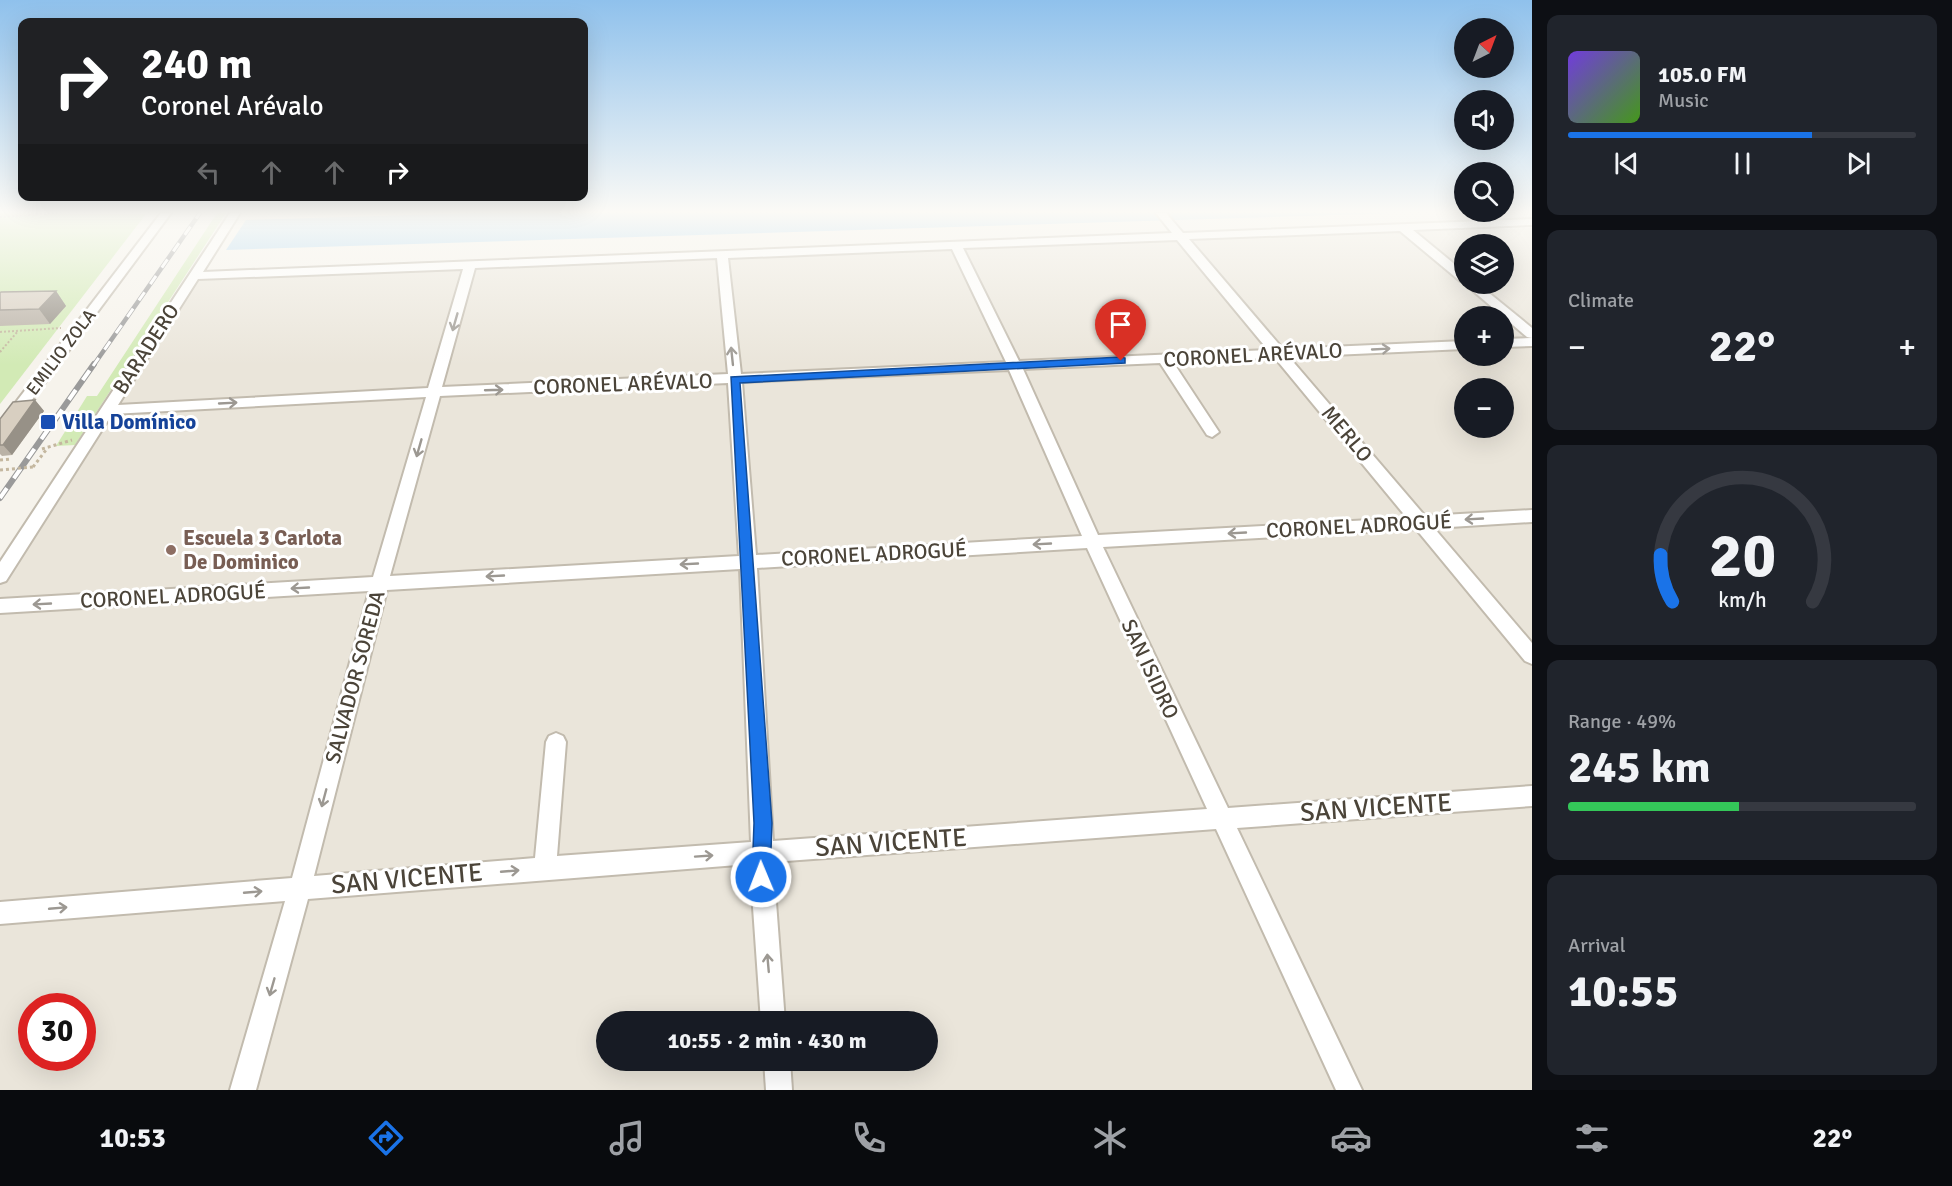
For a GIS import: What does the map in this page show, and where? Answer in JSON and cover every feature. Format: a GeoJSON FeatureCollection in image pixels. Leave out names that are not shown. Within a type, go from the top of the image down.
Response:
{"type":"FeatureCollection","features":[{"type":"Feature","properties":{"kind":"street","name":"EMILIO ZOLA"},"geometry":{"type":"LineString","coordinates":[[0,433],[128,264]]}},
{"type":"Feature","properties":{"kind":"street","name":"BARADERO"},"geometry":{"type":"LineString","coordinates":[[0,576],[202,264]]}},
{"type":"Feature","properties":{"kind":"street"},"geometry":{"type":"LineString","coordinates":[[194,276],[519,264]]}},
{"type":"Feature","properties":{"kind":"street"},"geometry":{"type":"LineString","coordinates":[[723,264],[735,380],[748,561],[763,823],[760,853],[772,1011]]}},
{"type":"Feature","properties":{"kind":"street","name":"SAN ISIDRO"},"geometry":{"type":"LineString","coordinates":[[965,264],[1014,365],[1092,542],[1220,820],[1349,1090]]}},
{"type":"Feature","properties":{"kind":"street","name":"MERLO"},"geometry":{"type":"LineString","coordinates":[[1204,264],[1532,656]]}},
{"type":"Feature","properties":{"kind":"street","name":"SALVADOR SOREDA"},"geometry":{"type":"LineString","coordinates":[[243,1090],[300,888],[380,583],[470,266]]}},
{"type":"Feature","properties":{"kind":"street"},"geometry":{"type":"LineString","coordinates":[[1483,294],[1532,333]]}},
{"type":"Feature","properties":{"kind":"street"},"geometry":{"type":"LineString","coordinates":[[1514,343],[1532,342]]}},
{"type":"Feature","properties":{"kind":"street","name":"CORONEL ARÉVALO"},"geometry":{"type":"LineString","coordinates":[[106,410],[435,392],[1454,345]]}},
{"type":"Feature","properties":{"kind":"street"},"geometry":{"type":"LineString","coordinates":[[1164,359],[1212,432]]}},
{"type":"Feature","properties":{"kind":"street","name":"CORONEL ADROGUÉ"},"geometry":{"type":"LineString","coordinates":[[0,606],[1532,516]]}},
{"type":"Feature","properties":{"kind":"street"},"geometry":{"type":"LineString","coordinates":[[545,868],[556,742]]}},
{"type":"Feature","properties":{"kind":"street","name":"SAN VICENTE"},"geometry":{"type":"LineString","coordinates":[[0,914],[545,868],[1532,796]]}},
{"type":"Feature","properties":{"kind":"street"},"geometry":{"type":"LineString","coordinates":[[778,1071],[779,1090]]}},
{"type":"Feature","properties":{"kind":"path"},"geometry":{"type":"LineString","coordinates":[[0,332],[80,327]]}},
{"type":"Feature","properties":{"kind":"path"},"geometry":{"type":"LineString","coordinates":[[0,352],[18,331]]}},
{"type":"Feature","properties":{"kind":"path"},"geometry":{"type":"LineString","coordinates":[[42,449],[66,440],[89,438]]}},
{"type":"Feature","properties":{"kind":"path"},"geometry":{"type":"LineString","coordinates":[[0,470],[33,467],[47,448]]}},
{"type":"Feature","properties":{"kind":"path"},"geometry":{"type":"LineString","coordinates":[[0,460],[11,459]]}},
{"type":"Feature","properties":{"kind":"shaded area"},"geometry":{"type":"Polygon","coordinates":[[[587,264],[1454,264],[1454,294],[1514,294],[1514,264],[1532,264],[1532,1090],[0,1090],[0,584],[195,280],[587,264]]]}},
{"type":"Feature","properties":{"kind":"green space"},"geometry":{"type":"Polygon","coordinates":[[[0,264],[108,264],[0,404],[0,264]]]}},
{"type":"Feature","properties":{"kind":"green space"},"geometry":{"type":"Polygon","coordinates":[[[184,264],[193,264],[75,445],[56,446],[87,396],[97,396],[184,264]]]}},
{"type":"Feature","properties":{"kind":"building"},"geometry":{"type":"Polygon","coordinates":[[[56,291],[39,309],[0,310],[1,292],[56,291]]]}},
{"type":"Feature","properties":{"kind":"building"},"geometry":{"type":"Polygon","coordinates":[[[35,400],[3,445],[0,445],[0,419],[13,402],[35,400]]]}},
{"type":"Feature","properties":{"kind":"railway"},"geometry":{"type":"LineString","coordinates":[[93,366],[164,264]]}},
{"type":"Feature","properties":{"kind":"railway"},"geometry":{"type":"LineString","coordinates":[[0,498],[94,364]]}},
{"type":"Feature","properties":{"kind":"place","name":"Villa Domínico"},"geometry":{"type":"Point","coordinates":[48,422]}},
{"type":"Feature","properties":{"kind":"place","name":"Escuela 3 Carlota De Dominico"},"geometry":{"type":"Point","coordinates":[171,550]}},
{"type":"Feature","properties":{"kind":"route"},"geometry":{"type":"LineString","coordinates":[[761,877],[760,853],[763,823],[735,380],[1121,361]]}}]}
